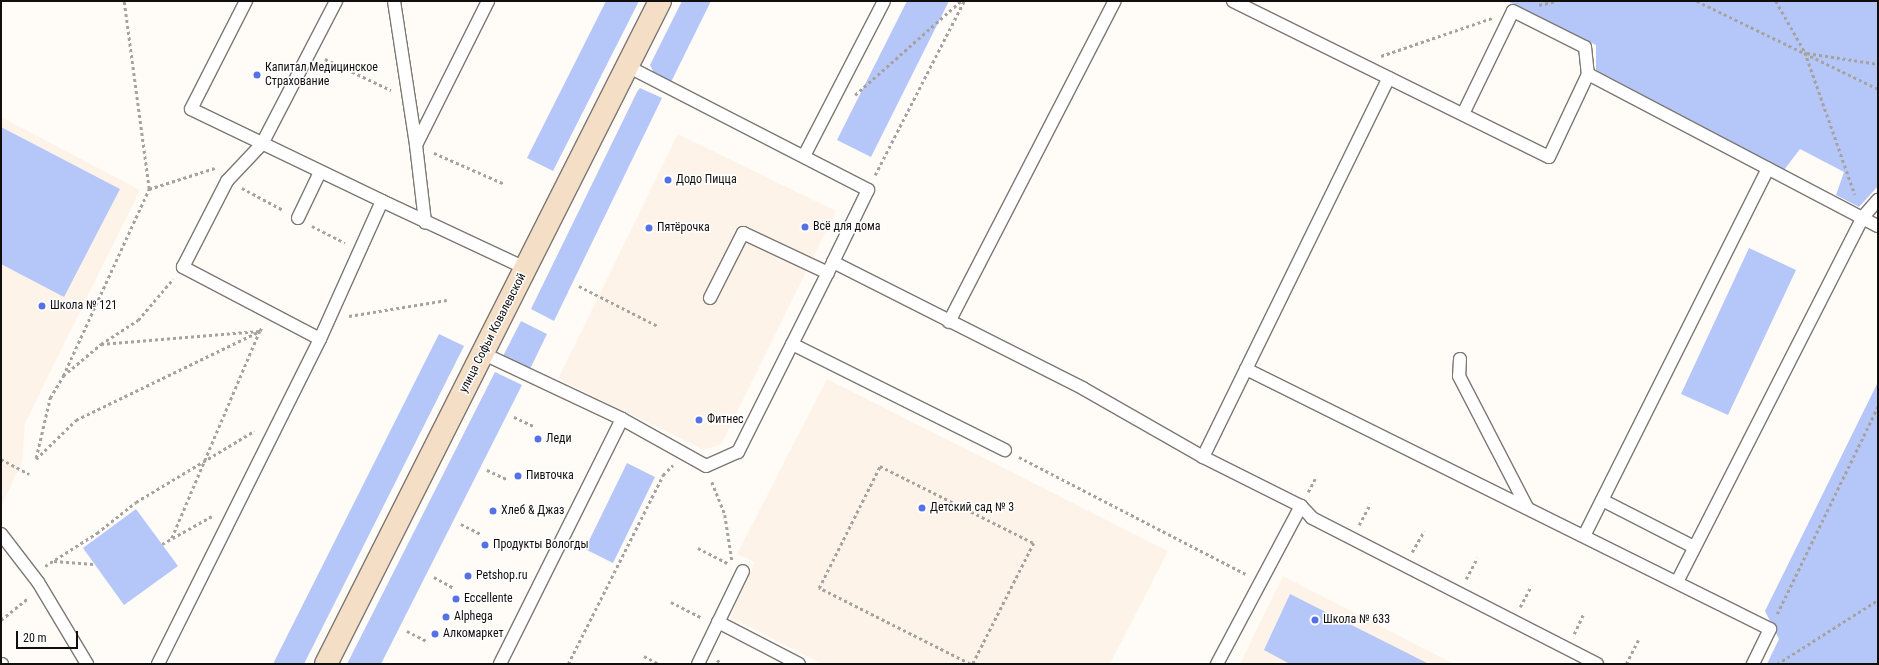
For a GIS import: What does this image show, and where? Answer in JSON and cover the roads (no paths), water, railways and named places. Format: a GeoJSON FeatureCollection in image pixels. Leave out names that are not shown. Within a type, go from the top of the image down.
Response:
{"type":"FeatureCollection","features":[{"type":"Feature","properties":{"kind":"street","name":"улица Софьи Ковалевской"},"geometry":{"type":"LineString","coordinates":[[326,664],[660,1]]}},
{"type":"Feature","properties":{"kind":"lane"},"geometry":{"type":"LineString","coordinates":[[246,1],[191,109],[425,222],[525,268]]}},
{"type":"Feature","properties":{"kind":"lane"},"geometry":{"type":"LineString","coordinates":[[320,339],[267,313],[183,267],[227,181],[262,144],[336,1]]}},
{"type":"Feature","properties":{"kind":"lane"},"geometry":{"type":"LineString","coordinates":[[394,1],[416,145],[425,222]]}},
{"type":"Feature","properties":{"kind":"lane"},"geometry":{"type":"LineString","coordinates":[[416,145],[488,1]]}},
{"type":"Feature","properties":{"kind":"lane"},"geometry":{"type":"LineString","coordinates":[[804,156],[884,1]]}},
{"type":"Feature","properties":{"kind":"lane"},"geometry":{"type":"LineString","coordinates":[[949,322],[1115,1]]}},
{"type":"Feature","properties":{"kind":"lane"},"geometry":{"type":"LineString","coordinates":[[1233,1],[1549,157],[1588,74],[1585,47],[1513,11],[1463,114]]}},
{"type":"Feature","properties":{"kind":"lane"},"geometry":{"type":"LineString","coordinates":[[482,353],[622,419],[706,466],[738,452],[831,268],[868,190],[627,66]]}},
{"type":"Feature","properties":{"kind":"lane"},"geometry":{"type":"LineString","coordinates":[[1588,74],[1878,226]]}},
{"type":"Feature","properties":{"kind":"lane"},"geometry":{"type":"LineString","coordinates":[[1203,457],[1389,78]]}},
{"type":"Feature","properties":{"kind":"lane"},"geometry":{"type":"LineString","coordinates":[[1584,536],[1768,168]]}},
{"type":"Feature","properties":{"kind":"lane"},"geometry":{"type":"LineString","coordinates":[[298,218],[320,172]]}},
{"type":"Feature","properties":{"kind":"lane"},"geometry":{"type":"LineString","coordinates":[[1677,582],[1862,217],[1878,200]]}},
{"type":"Feature","properties":{"kind":"lane"},"geometry":{"type":"LineString","coordinates":[[158,664],[320,339],[382,201]]}},
{"type":"Feature","properties":{"kind":"lane"},"geometry":{"type":"LineString","coordinates":[[710,298],[743,232],[831,268],[949,322],[1084,389],[1203,457],[1301,506],[1312,518],[1597,664]]}},
{"type":"Feature","properties":{"kind":"lane"},"geometry":{"type":"LineString","coordinates":[[792,344],[1005,450]]}},
{"type":"Feature","properties":{"kind":"lane"},"geometry":{"type":"LineString","coordinates":[[1460,359],[1458,376],[1527,507]]}},
{"type":"Feature","properties":{"kind":"lane"},"geometry":{"type":"LineString","coordinates":[[1246,369],[1527,507],[1770,629],[1753,664]]}},
{"type":"Feature","properties":{"kind":"lane"},"geometry":{"type":"LineString","coordinates":[[500,664],[622,419]]}},
{"type":"Feature","properties":{"kind":"lane"},"geometry":{"type":"LineString","coordinates":[[1602,500],[1694,547]]}},
{"type":"Feature","properties":{"kind":"lane"},"geometry":{"type":"LineString","coordinates":[[1217,664],[1301,506]]}},
{"type":"Feature","properties":{"kind":"lane"},"geometry":{"type":"LineString","coordinates":[[1,534],[38,582],[87,664]]}},
{"type":"Feature","properties":{"kind":"lane"},"geometry":{"type":"LineString","coordinates":[[698,664],[743,571]]}},
{"type":"Feature","properties":{"kind":"lane"},"geometry":{"type":"LineString","coordinates":[[718,624],[799,664]]}},
{"type":"Feature","properties":{"kind":"place","name":"Капитал Медицинское Страхование"},"geometry":{"type":"Point","coordinates":[257,75]}},
{"type":"Feature","properties":{"kind":"place","name":"Додо Пицца"},"geometry":{"type":"Point","coordinates":[668,180]}},
{"type":"Feature","properties":{"kind":"place","name":"Всё для дома"},"geometry":{"type":"Point","coordinates":[805,227]}},
{"type":"Feature","properties":{"kind":"place","name":"Пятёрочка"},"geometry":{"type":"Point","coordinates":[649,228]}},
{"type":"Feature","properties":{"kind":"place","name":"Школа № 121"},"geometry":{"type":"Point","coordinates":[42,306]}},
{"type":"Feature","properties":{"kind":"place","name":"Фитнес"},"geometry":{"type":"Point","coordinates":[699,420]}},
{"type":"Feature","properties":{"kind":"place","name":"Леди"},"geometry":{"type":"Point","coordinates":[538,439]}},
{"type":"Feature","properties":{"kind":"place","name":"Пивточка"},"geometry":{"type":"Point","coordinates":[518,476]}},
{"type":"Feature","properties":{"kind":"place","name":"Детский сад № 3"},"geometry":{"type":"Point","coordinates":[922,508]}},
{"type":"Feature","properties":{"kind":"place","name":"Хлеб & Джаз"},"geometry":{"type":"Point","coordinates":[493,511]}},
{"type":"Feature","properties":{"kind":"place","name":"Продукты Вологды"},"geometry":{"type":"Point","coordinates":[485,545]}},
{"type":"Feature","properties":{"kind":"place","name":"Petshop.ru"},"geometry":{"type":"Point","coordinates":[468,576]}},
{"type":"Feature","properties":{"kind":"place","name":"Eccellente"},"geometry":{"type":"Point","coordinates":[456,599]}},
{"type":"Feature","properties":{"kind":"place","name":"Alphega"},"geometry":{"type":"Point","coordinates":[446,617]}},
{"type":"Feature","properties":{"kind":"place","name":"Школа № 633"},"geometry":{"type":"Point","coordinates":[1315,620]}},
{"type":"Feature","properties":{"kind":"place","name":"Алкомаркет"},"geometry":{"type":"Point","coordinates":[435,634]}}]}
